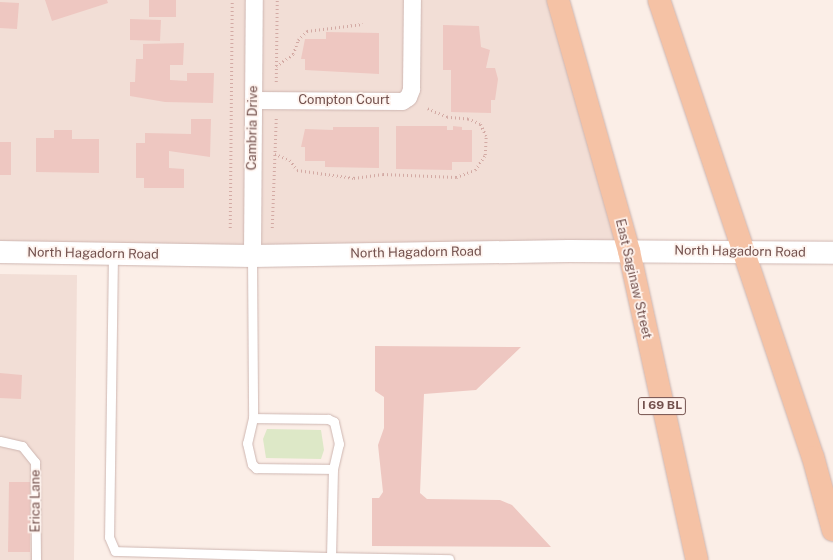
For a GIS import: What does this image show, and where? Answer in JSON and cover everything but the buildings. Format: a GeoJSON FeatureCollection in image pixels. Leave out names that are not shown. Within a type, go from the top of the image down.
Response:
{"type":"FeatureCollection","features":[{"type":"Feature","properties":{"kind":"main road","name":"East Saginaw Street"},"geometry":{"type":"LineString","coordinates":[[558,0],[629,251],[697,560]]}},
{"type":"Feature","properties":{"kind":"main road"},"geometry":{"type":"LineString","coordinates":[[659,0],[813,457],[833,530]]}},
{"type":"Feature","properties":{"kind":"street","name":"Cambria Drive"},"geometry":{"type":"LineString","coordinates":[[252,256],[254,0]]}},
{"type":"Feature","properties":{"kind":"street","name":"Compton Court"},"geometry":{"type":"LineString","coordinates":[[253,100],[402,101],[408,97],[411,89],[412,0]]}},
{"type":"Feature","properties":{"kind":"street","name":"North Hagadorn Road"},"geometry":{"type":"LineString","coordinates":[[0,252],[252,256],[629,251],[833,253]]}},
{"type":"Feature","properties":{"kind":"lane"},"geometry":{"type":"LineString","coordinates":[[113,254],[110,546],[122,553],[449,559]]}},
{"type":"Feature","properties":{"kind":"lane"},"geometry":{"type":"LineString","coordinates":[[252,256],[253,418],[247,443],[256,468],[333,470]]}},
{"type":"Feature","properties":{"kind":"lane"},"geometry":{"type":"LineString","coordinates":[[253,418],[328,419],[334,422],[339,444],[333,470],[331,557]]}},
{"type":"Feature","properties":{"kind":"lane","name":"Erica Lane"},"geometry":{"type":"LineString","coordinates":[[0,441],[22,446],[35,462],[36,560]]}},
{"type":"Feature","properties":{"kind":"path"},"geometry":{"type":"LineString","coordinates":[[230,228],[232,0]]}},
{"type":"Feature","properties":{"kind":"path"},"geometry":{"type":"LineString","coordinates":[[276,66],[293,54],[298,40],[307,30],[363,24]]}},
{"type":"Feature","properties":{"kind":"path"},"geometry":{"type":"LineString","coordinates":[[275,154],[290,160],[297,170],[354,178],[383,174],[456,177],[475,170],[486,155],[486,136],[480,124],[468,118],[447,118],[428,109]]}},
{"type":"Feature","properties":{"kind":"shaded area"},"geometry":{"type":"Polygon","coordinates":[[[0,0],[558,0],[629,251],[0,252],[0,0]]]}},
{"type":"Feature","properties":{"kind":"shaded area"},"geometry":{"type":"Polygon","coordinates":[[[0,274],[77,275],[74,560],[0,560],[0,274]]]}},
{"type":"Feature","properties":{"kind":"green space"},"geometry":{"type":"Polygon","coordinates":[[[267,429],[321,430],[324,450],[321,459],[266,458],[263,439],[267,429]]]}}]}
